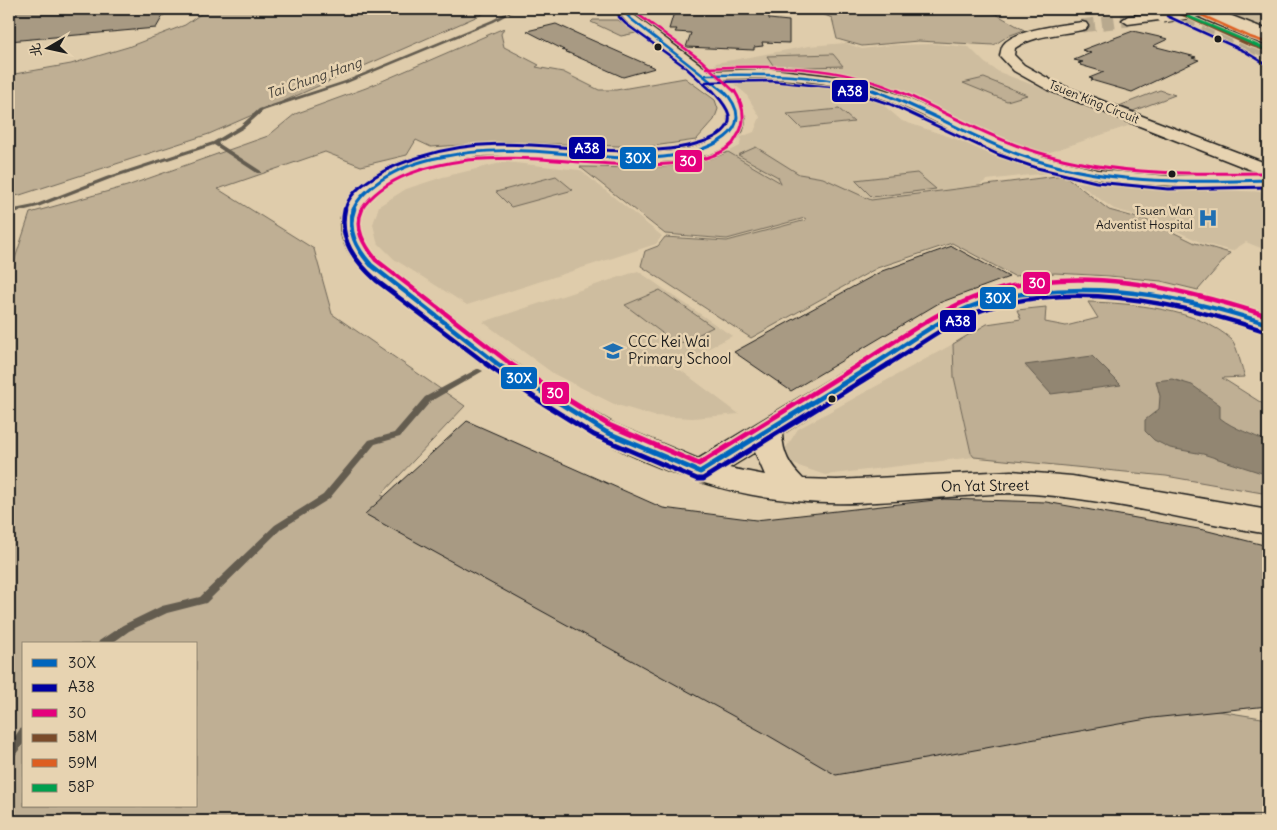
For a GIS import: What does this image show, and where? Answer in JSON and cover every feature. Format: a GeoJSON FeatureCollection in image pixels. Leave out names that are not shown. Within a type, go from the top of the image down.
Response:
{"type":"FeatureCollection","features":[{"type":"Feature","properties":{"kind":"main road"},"geometry":{"type":"LineString","coordinates":[[626,9],[626,14],[631,19],[706,75],[730,98],[736,110],[739,123],[734,132],[725,141],[682,154],[658,158],[618,158],[500,150],[466,153],[431,160],[386,178],[363,194],[350,216],[349,226],[356,247],[372,265],[499,366],[606,432],[700,472],[968,307],[1041,290],[1121,291],[1174,297],[1211,305],[1268,324]]}},
{"type":"Feature","properties":{"kind":"main road"},"geometry":{"type":"LineString","coordinates":[[1210,11],[1268,51]]}},
{"type":"Feature","properties":{"kind":"main road"},"geometry":{"type":"LineString","coordinates":[[1128,20],[1156,15],[1210,11],[1268,34]]}},
{"type":"Feature","properties":{"kind":"main road"},"geometry":{"type":"LineString","coordinates":[[1156,15],[1184,13]]}},
{"type":"Feature","properties":{"kind":"main road","name":"Tsuen King Circuit"},"geometry":{"type":"LineString","coordinates":[[1082,26],[1024,38],[1009,46],[1007,56],[1013,64],[1026,73],[1053,87],[1247,172],[1268,170]]}},
{"type":"Feature","properties":{"kind":"main road"},"geometry":{"type":"LineString","coordinates":[[706,75],[771,73],[843,81],[893,97],[1001,148],[1039,161],[1098,175],[1168,182],[1206,183],[1247,172],[1268,180]]}},
{"type":"Feature","properties":{"kind":"main road"},"geometry":{"type":"LineString","coordinates":[[768,429],[768,450],[771,461],[783,478],[796,490]]}},
{"type":"Feature","properties":{"kind":"main road","name":"On Yat Street"},"geometry":{"type":"LineString","coordinates":[[700,472],[749,484],[796,490],[837,492],[1012,482],[1072,487],[1268,522]]}},
{"type":"Feature","properties":{"kind":"shaded area"},"geometry":{"type":"Polygon","coordinates":[[[208,9],[494,9],[209,134],[9,197],[9,75],[71,64],[128,47],[185,25],[208,9]]]}},
{"type":"Feature","properties":{"kind":"shaded area"},"geometry":{"type":"Polygon","coordinates":[[[810,9],[987,9],[1024,30],[1008,36],[994,45],[918,41],[862,46],[837,39],[832,18],[810,9]]]}},
{"type":"Feature","properties":{"kind":"shaded area"},"geometry":{"type":"Polygon","coordinates":[[[1268,9],[1268,28],[1231,14],[1268,9]]]}},
{"type":"Feature","properties":{"kind":"shaded area"},"geometry":{"type":"Polygon","coordinates":[[[593,20],[618,20],[636,33],[621,36],[591,22],[593,20]]]}},
{"type":"Feature","properties":{"kind":"shaded area"},"geometry":{"type":"Polygon","coordinates":[[[504,28],[501,34],[504,47],[539,65],[536,67],[563,72],[599,90],[616,90],[685,78],[715,100],[718,109],[714,120],[696,140],[646,147],[506,142],[431,147],[416,140],[407,155],[361,166],[325,152],[218,189],[314,249],[332,314],[465,406],[381,495],[494,547],[1087,690],[1268,719],[1268,821],[9,821],[9,277],[30,213],[127,186],[268,136],[295,114],[366,88],[504,28]]]}},
{"type":"Feature","properties":{"kind":"shaded area"},"geometry":{"type":"Polygon","coordinates":[[[846,43],[862,49],[891,45],[937,44],[969,47],[985,63],[999,72],[1134,124],[1041,155],[987,133],[903,93],[877,84],[847,76],[806,70],[771,68],[721,70],[714,66],[716,63],[809,46],[846,43]]]}},
{"type":"Feature","properties":{"kind":"shaded area"},"geometry":{"type":"Polygon","coordinates":[[[833,54],[843,66],[775,68],[767,56],[833,54]]]}},
{"type":"Feature","properties":{"kind":"shaded area"},"geometry":{"type":"Polygon","coordinates":[[[762,77],[833,84],[864,94],[882,104],[902,121],[956,139],[998,158],[1057,172],[987,180],[952,204],[829,211],[728,152],[740,146],[741,137],[754,132],[760,117],[746,94],[728,79],[762,77]]]}},
{"type":"Feature","properties":{"kind":"shaded area"},"geometry":{"type":"Polygon","coordinates":[[[984,78],[1027,95],[1007,101],[963,83],[984,78]]]}},
{"type":"Feature","properties":{"kind":"shaded area"},"geometry":{"type":"Polygon","coordinates":[[[1160,90],[1175,95],[1133,111],[1119,106],[1160,90]]]}},
{"type":"Feature","properties":{"kind":"shaded area"},"geometry":{"type":"Polygon","coordinates":[[[839,109],[854,122],[801,128],[787,114],[839,109]]]}},
{"type":"Feature","properties":{"kind":"shaded area"},"geometry":{"type":"Polygon","coordinates":[[[756,147],[799,174],[823,178],[871,200],[1064,175],[1109,210],[1152,222],[1195,243],[1230,253],[1198,290],[1161,281],[1109,276],[1055,273],[1014,276],[952,243],[877,268],[751,338],[641,266],[645,251],[658,246],[665,237],[727,241],[806,220],[805,218],[727,239],[665,234],[580,167],[636,168],[674,166],[711,159],[728,152],[781,183],[778,177],[738,155],[756,147]]]}},
{"type":"Feature","properties":{"kind":"shaded area"},"geometry":{"type":"Polygon","coordinates":[[[505,162],[580,170],[662,236],[656,244],[467,305],[394,259],[377,242],[373,224],[379,206],[406,189],[443,177],[505,162]]]}},
{"type":"Feature","properties":{"kind":"shaded area"},"geometry":{"type":"Polygon","coordinates":[[[917,173],[936,189],[872,197],[855,180],[917,173]]]}},
{"type":"Feature","properties":{"kind":"shaded area"},"geometry":{"type":"Polygon","coordinates":[[[556,176],[573,190],[511,207],[496,192],[556,176]]]}},
{"type":"Feature","properties":{"kind":"shaded area","name":"Tsuen Wan Adventist Hospital"},"geometry":{"type":"Polygon","coordinates":[[[1076,182],[1151,188],[1268,192],[1268,251],[1246,242],[1232,251],[1202,243],[1154,220],[1114,209],[1076,182]]]}},
{"type":"Feature","properties":{"kind":"shaded area","name":"CCC Kei Wai Primary School"},"geometry":{"type":"Polygon","coordinates":[[[638,271],[732,336],[675,366],[739,414],[693,418],[654,416],[614,404],[554,374],[483,322],[638,271]]]}},
{"type":"Feature","properties":{"kind":"shaded area"},"geometry":{"type":"Polygon","coordinates":[[[660,290],[713,327],[678,345],[625,305],[660,290]]]}},
{"type":"Feature","properties":{"kind":"shaded area"},"geometry":{"type":"Polygon","coordinates":[[[1088,302],[1144,306],[1183,315],[1202,321],[1232,340],[1238,352],[1245,377],[1222,378],[1268,407],[1268,494],[1166,476],[974,457],[971,453],[954,377],[953,344],[987,324],[1021,319],[1017,310],[1046,307],[1045,322],[1066,326],[1098,318],[1088,302]]]}},
{"type":"Feature","properties":{"kind":"shaded area"},"geometry":{"type":"Polygon","coordinates":[[[953,344],[955,383],[971,453],[974,457],[825,475],[790,463],[784,459],[782,454],[798,429],[953,344]]]}},
{"type":"Feature","properties":{"kind":"shaded area"},"geometry":{"type":"Polygon","coordinates":[[[1092,356],[1121,385],[1051,394],[1025,365],[1092,356]]]}},
{"type":"Feature","properties":{"kind":"shaded area"},"geometry":{"type":"Polygon","coordinates":[[[1172,379],[1192,385],[1220,405],[1220,418],[1225,422],[1268,442],[1268,475],[1203,454],[1170,448],[1154,440],[1145,431],[1145,420],[1159,409],[1160,396],[1156,381],[1172,379]]]}},
{"type":"Feature","properties":{"kind":"building"},"geometry":{"type":"Polygon","coordinates":[[[9,9],[167,9],[156,28],[9,41],[9,9]]]}},
{"type":"Feature","properties":{"kind":"building"},"geometry":{"type":"Polygon","coordinates":[[[675,9],[769,11],[769,19],[789,21],[789,43],[762,42],[763,46],[754,47],[754,50],[686,47],[691,33],[675,32],[677,29],[669,29],[675,9]]]}},
{"type":"Feature","properties":{"kind":"building"},"geometry":{"type":"Polygon","coordinates":[[[556,24],[655,68],[623,77],[562,50],[564,50],[527,31],[556,24]]]}},
{"type":"Feature","properties":{"kind":"building"},"geometry":{"type":"Polygon","coordinates":[[[1133,31],[1168,39],[1153,46],[1196,57],[1192,58],[1199,60],[1132,92],[1091,80],[1093,79],[1089,78],[1104,72],[1080,65],[1078,63],[1083,62],[1074,60],[1091,53],[1082,50],[1133,31]]]}},
{"type":"Feature","properties":{"kind":"building"},"geometry":{"type":"Polygon","coordinates":[[[952,246],[1009,277],[939,303],[791,391],[734,352],[882,271],[952,246]]]}},
{"type":"Feature","properties":{"kind":"building"},"geometry":{"type":"Polygon","coordinates":[[[467,421],[663,508],[756,520],[944,499],[1046,502],[1204,530],[1268,546],[1268,706],[1152,718],[836,775],[764,733],[365,514],[467,421]]]}},
{"type":"Feature","properties":{"kind":"waterway","name":"Tai Chung Hang"},"geometry":{"type":"LineString","coordinates":[[215,143],[242,127],[261,110],[346,82],[493,21],[516,9]]}},
{"type":"Feature","properties":{"kind":"waterway","name":"Tai Chung Hang"},"geometry":{"type":"LineString","coordinates":[[9,212],[36,206],[108,178],[215,143]]}},
{"type":"Feature","properties":{"kind":"waterway"},"geometry":{"type":"LineString","coordinates":[[215,143],[259,172]]}},
{"type":"Feature","properties":{"kind":"waterway"},"geometry":{"type":"LineString","coordinates":[[106,642],[126,628],[165,609],[203,600],[278,527],[326,497],[372,442],[397,435],[428,399],[479,371]]}},
{"type":"Feature","properties":{"kind":"waterway"},"geometry":{"type":"LineString","coordinates":[[9,754],[22,736]]}},
{"type":"Feature","properties":{"kind":"tunnel"},"geometry":{"type":"LineString","coordinates":[[1185,16],[1247,44],[1268,51]]}},
{"type":"Feature","properties":{"kind":"tunnel"},"geometry":{"type":"LineString","coordinates":[[1082,26],[1128,20]]}},
{"type":"Feature","properties":{"kind":"tunnel"},"geometry":{"type":"LineString","coordinates":[[1247,44],[1267,56]]}},
{"type":"Feature","properties":{"kind":"transit line","name":"A38"},"geometry":{"type":"LineString","coordinates":[[618,9],[619,17],[626,24],[700,79],[724,104],[729,115],[728,124],[723,132],[702,142],[658,150],[613,150],[500,143],[478,144],[433,152],[407,160],[382,171],[361,185],[347,202],[342,223],[349,248],[361,266],[377,281],[508,380],[602,439],[697,479],[703,479],[963,318],[977,312],[1022,301],[1053,297],[1115,297],[1176,306],[1236,321],[1265,331]]}},
{"type":"Feature","properties":{"kind":"transit line","name":"30X"},"geometry":{"type":"LineString","coordinates":[[626,9],[626,14],[631,19],[704,74],[729,97],[734,106],[736,116],[735,126],[730,134],[714,146],[693,153],[669,157],[617,157],[515,150],[481,151],[448,155],[416,164],[385,177],[360,198],[351,216],[352,233],[355,242],[371,265],[499,365],[606,432],[700,472],[960,311],[983,302],[1014,295],[1053,290],[1085,289],[1147,293],[1208,306],[1268,324]]}},
{"type":"Feature","properties":{"kind":"transit line","name":"30"},"geometry":{"type":"LineString","coordinates":[[634,9],[636,13],[713,70],[734,90],[739,98],[744,120],[733,143],[713,155],[687,162],[624,165],[547,159],[491,158],[436,166],[420,170],[390,183],[366,203],[358,218],[359,233],[366,247],[376,260],[503,359],[609,425],[699,464],[948,309],[984,294],[1023,284],[1107,281],[1150,286],[1192,294],[1268,316]]}},
{"type":"Feature","properties":{"kind":"transit line","name":"58M"},"geometry":{"type":"LineString","coordinates":[[1170,9],[1247,44],[1268,51]]}},
{"type":"Feature","properties":{"kind":"transit line","name":"59M"},"geometry":{"type":"LineString","coordinates":[[1188,9],[1250,37],[1268,43]]}},
{"type":"Feature","properties":{"kind":"transit line","name":"A38"},"geometry":{"type":"LineString","coordinates":[[1167,16],[1244,51],[1264,63]]}},
{"type":"Feature","properties":{"kind":"transit line","name":"58P"},"geometry":{"type":"LineString","coordinates":[[1187,16],[1265,49]]}},
{"type":"Feature","properties":{"kind":"transit line","name":"30"},"geometry":{"type":"LineString","coordinates":[[706,68],[802,68],[850,76],[896,90],[986,133],[1023,148],[1089,165],[1153,173],[1268,173]]}},
{"type":"Feature","properties":{"kind":"transit line","name":"30X"},"geometry":{"type":"LineString","coordinates":[[706,75],[754,74],[801,76],[847,83],[893,97],[1020,155],[1087,173],[1136,180],[1169,182],[1268,180]]}},
{"type":"Feature","properties":{"kind":"transit line","name":"A38"},"geometry":{"type":"LineString","coordinates":[[706,82],[771,81],[841,88],[890,104],[999,155],[1037,168],[1096,182],[1168,189],[1268,187]]}},
{"type":"Feature","properties":{"kind":"place","name":"Tsuen Wan Adventist Hospital"},"geometry":{"type":"Point","coordinates":[1208,218]}},
{"type":"Feature","properties":{"kind":"place","name":"CCC Kei Wai Primary School"},"geometry":{"type":"Point","coordinates":[613,351]}}]}
